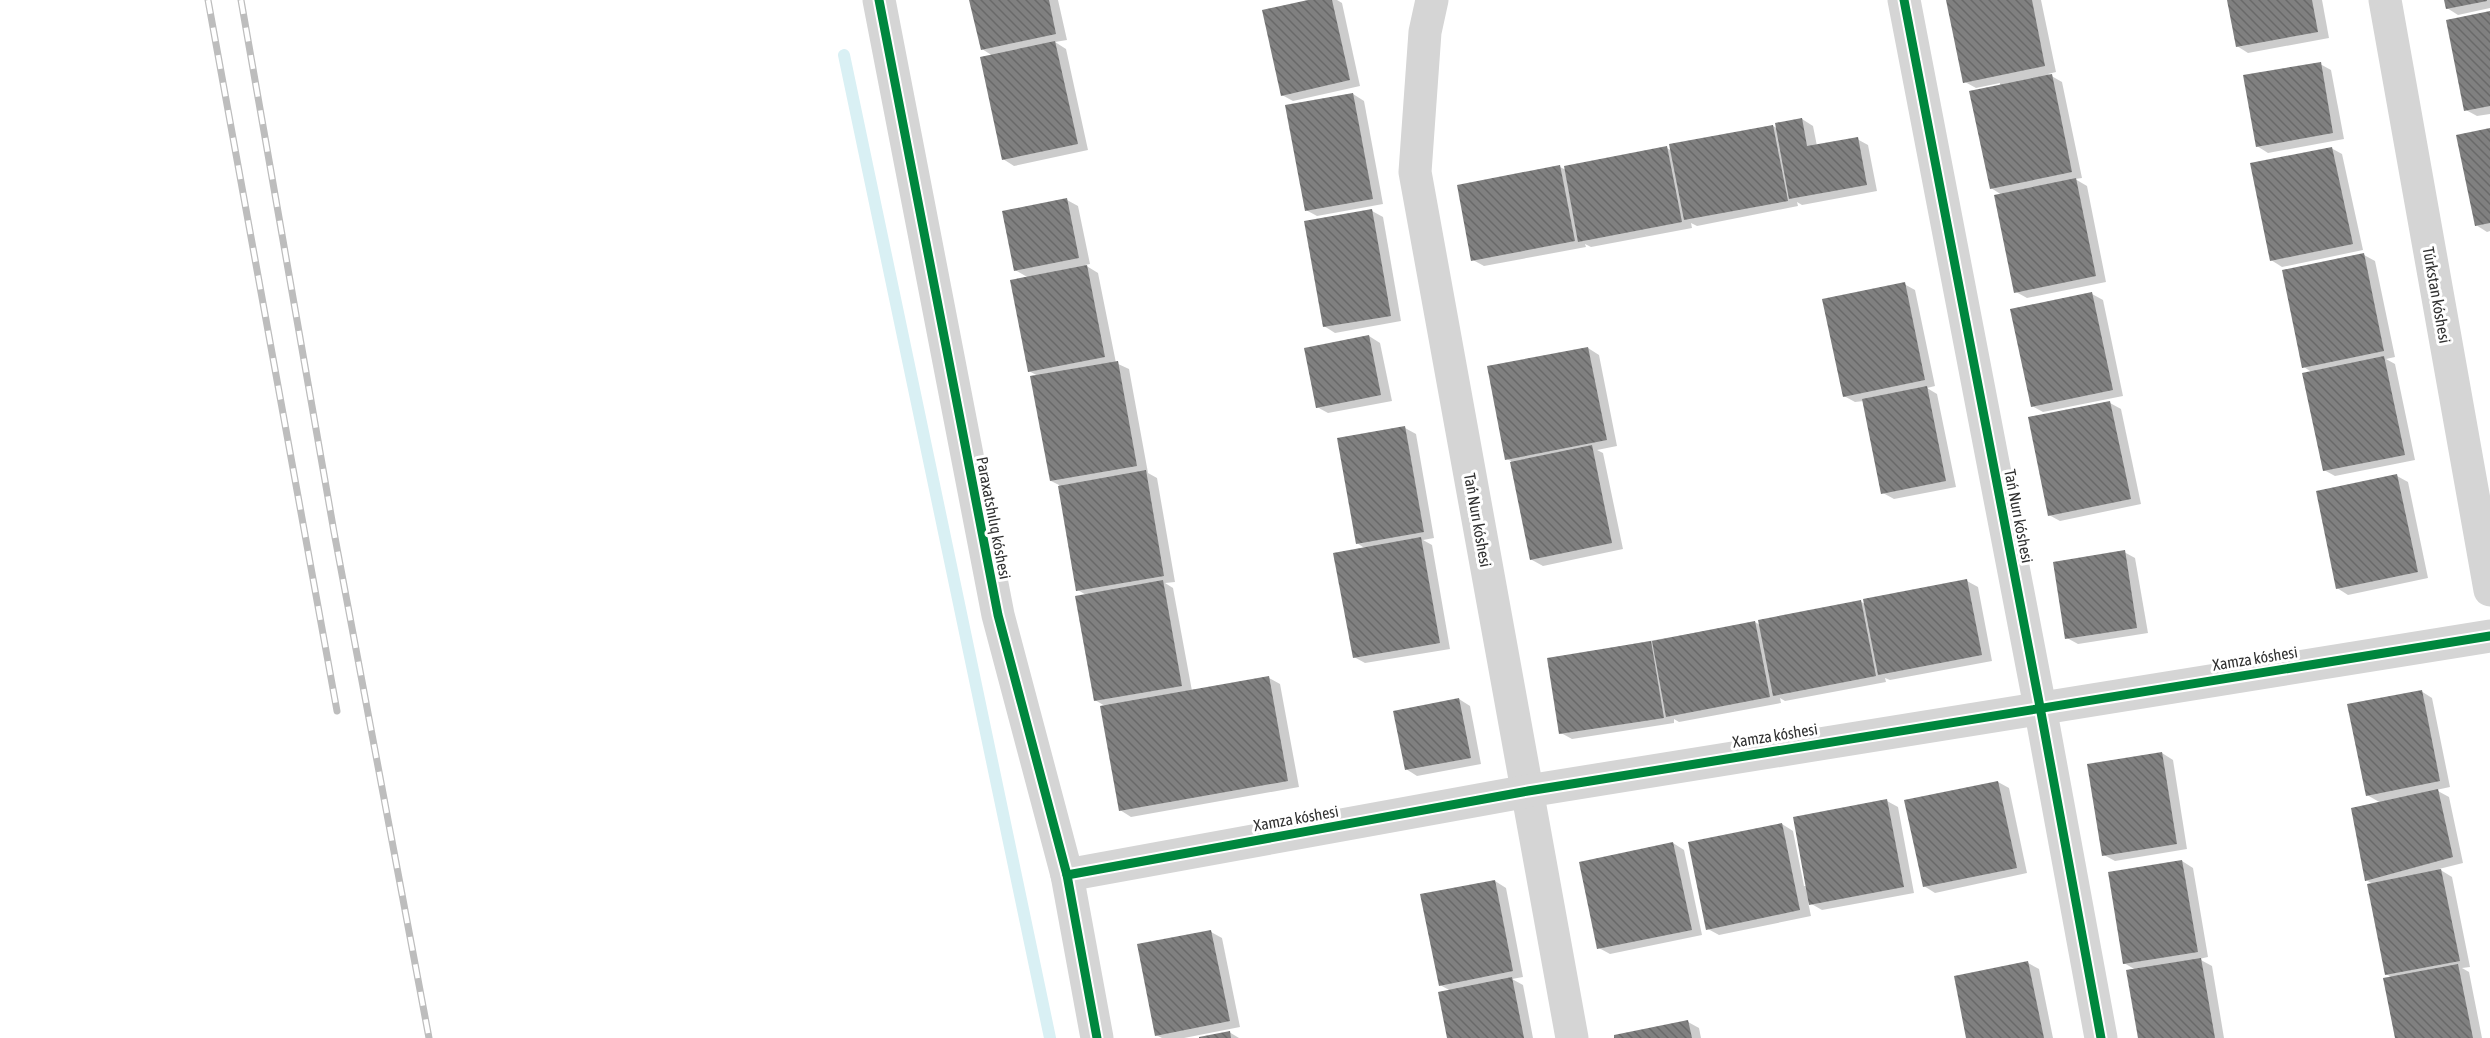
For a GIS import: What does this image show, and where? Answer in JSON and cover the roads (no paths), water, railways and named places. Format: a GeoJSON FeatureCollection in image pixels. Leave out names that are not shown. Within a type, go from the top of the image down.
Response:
{"type":"FeatureCollection","features":[{"type":"Feature","properties":{"kind":"street","name":"Paraxatshılıq kóshesi"},"geometry":{"type":"LineString","coordinates":[[879,0],[998,615],[1067,875],[1097,1038]]}},
{"type":"Feature","properties":{"kind":"street","name":"Tań Nurı kóshesi"},"geometry":{"type":"LineString","coordinates":[[1432,0],[1425,32],[1415,171],[1572,1038]]}},
{"type":"Feature","properties":{"kind":"street","name":"Tań Nurı kóshesi"},"geometry":{"type":"LineString","coordinates":[[1904,0],[2101,1038]]}},
{"type":"Feature","properties":{"kind":"street","name":"Túrkstan kóshesi"},"geometry":{"type":"LineString","coordinates":[[2385,0],[2490,590]]}},
{"type":"Feature","properties":{"kind":"street","name":"Xamza kóshesi"},"geometry":{"type":"LineString","coordinates":[[1067,875],[1528,791],[2490,636]]}},
{"type":"Feature","properties":{"kind":"waterway"},"geometry":{"type":"LineString","coordinates":[[844,55],[1050,1038]]}},
{"type":"Feature","properties":{"kind":"railway"},"geometry":{"type":"LineString","coordinates":[[208,0],[337,711]]}},
{"type":"Feature","properties":{"kind":"railway"},"geometry":{"type":"LineString","coordinates":[[241,0],[334,532],[429,1038]]}}]}
